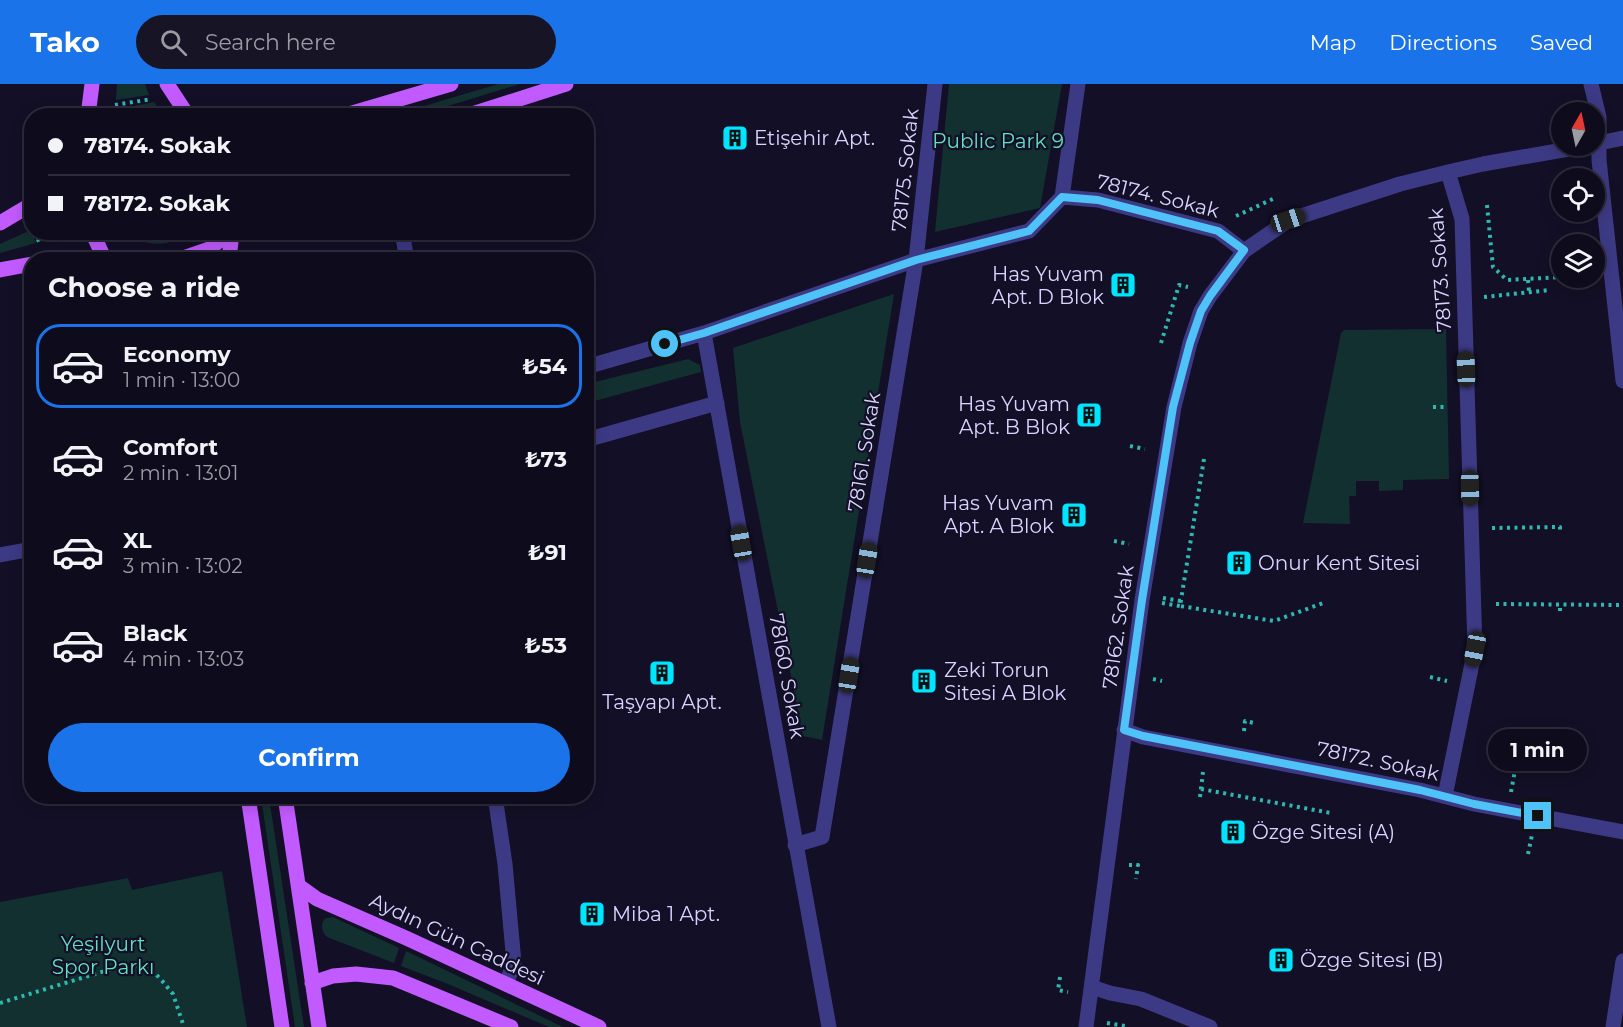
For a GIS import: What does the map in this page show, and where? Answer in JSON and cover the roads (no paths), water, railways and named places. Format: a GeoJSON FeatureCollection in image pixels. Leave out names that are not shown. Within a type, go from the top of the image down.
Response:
{"type":"FeatureCollection","features":[{"type":"Feature","properties":{"kind":"main road"},"geometry":{"type":"LineString","coordinates":[[89,108],[92,84]]}},
{"type":"Feature","properties":{"kind":"main road"},"geometry":{"type":"LineString","coordinates":[[167,84],[183,108]]}},
{"type":"Feature","properties":{"kind":"main road"},"geometry":{"type":"LineString","coordinates":[[370,108],[452,84]]}},
{"type":"Feature","properties":{"kind":"main road"},"geometry":{"type":"LineString","coordinates":[[491,108],[566,84]]}},
{"type":"Feature","properties":{"kind":"main road"},"geometry":{"type":"LineString","coordinates":[[0,223],[24,209]]}},
{"type":"Feature","properties":{"kind":"main road"},"geometry":{"type":"LineString","coordinates":[[200,252],[209,249],[221,240]]}},
{"type":"Feature","properties":{"kind":"main road"},"geometry":{"type":"LineString","coordinates":[[0,270],[24,266]]}},
{"type":"Feature","properties":{"kind":"main road"},"geometry":{"type":"LineString","coordinates":[[249,804],[282,1027]]}},
{"type":"Feature","properties":{"kind":"main road"},"geometry":{"type":"LineString","coordinates":[[286,804],[319,1027]]}},
{"type":"Feature","properties":{"kind":"main road","name":"Aydın Gün Caddesi"},"geometry":{"type":"LineString","coordinates":[[298,886],[317,898],[599,1027]]}},
{"type":"Feature","properties":{"kind":"main road"},"geometry":{"type":"LineString","coordinates":[[312,983],[333,976],[356,974],[393,978],[511,1027]]}},
{"type":"Feature","properties":{"kind":"street","name":"78175. Sokak"},"geometry":{"type":"LineString","coordinates":[[916,260],[935,84]]}},
{"type":"Feature","properties":{"kind":"street"},"geometry":{"type":"LineString","coordinates":[[594,365],[704,333],[916,260],[1029,231],[1062,197],[1078,84]]}},
{"type":"Feature","properties":{"kind":"street"},"geometry":{"type":"LineString","coordinates":[[1591,84],[1595,102]]}},
{"type":"Feature","properties":{"kind":"street"},"geometry":{"type":"LineString","coordinates":[[1605,142],[1623,138]]}},
{"type":"Feature","properties":{"kind":"street"},"geometry":{"type":"LineString","coordinates":[[1244,250],[1288,220],[1400,184],[1448,172],[1551,152]]}},
{"type":"Feature","properties":{"kind":"street"},"geometry":{"type":"LineString","coordinates":[[1598,156],[1623,381]]}},
{"type":"Feature","properties":{"kind":"street","name":"78173. Sokak"},"geometry":{"type":"LineString","coordinates":[[1445,796],[1475,649],[1462,219],[1448,172]]}},
{"type":"Feature","properties":{"kind":"street","name":"78174. Sokak"},"geometry":{"type":"LineString","coordinates":[[1062,197],[1098,200],[1218,231],[1244,250]]}},
{"type":"Feature","properties":{"kind":"street","name":"78162. Sokak"},"geometry":{"type":"LineString","coordinates":[[1086,1027],[1142,600],[1173,407],[1201,311],[1244,250]]}},
{"type":"Feature","properties":{"kind":"street","name":"78161. Sokak"},"geometry":{"type":"LineString","coordinates":[[795,844],[822,837],[916,260]]}},
{"type":"Feature","properties":{"kind":"street","name":"78160. Sokak"},"geometry":{"type":"LineString","coordinates":[[704,333],[829,1027]]}},
{"type":"Feature","properties":{"kind":"street"},"geometry":{"type":"LineString","coordinates":[[594,438],[717,403]]}},
{"type":"Feature","properties":{"kind":"street"},"geometry":{"type":"LineString","coordinates":[[0,555],[24,550]]}},
{"type":"Feature","properties":{"kind":"street","name":"78172. Sokak"},"geometry":{"type":"LineString","coordinates":[[1124,730],[1143,736],[1420,790],[1474,804],[1623,832]]}},
{"type":"Feature","properties":{"kind":"street"},"geometry":{"type":"LineString","coordinates":[[496,804],[505,864],[514,963],[506,984]]}},
{"type":"Feature","properties":{"kind":"street"},"geometry":{"type":"LineString","coordinates":[[1613,1027],[1623,961]]}},
{"type":"Feature","properties":{"kind":"street"},"geometry":{"type":"LineString","coordinates":[[1092,987],[1141,999],[1210,1027]]}},
{"type":"Feature","properties":{"kind":"place","name":"Etişehir Apt."},"geometry":{"type":"Point","coordinates":[735,138]}},
{"type":"Feature","properties":{"kind":"place","name":"Has Yuvam Apt. D Blok"},"geometry":{"type":"Point","coordinates":[1123,285]}},
{"type":"Feature","properties":{"kind":"place","name":"Has Yuvam Apt. B Blok"},"geometry":{"type":"Point","coordinates":[1089,415]}},
{"type":"Feature","properties":{"kind":"place","name":"Has Yuvam Apt. A Blok"},"geometry":{"type":"Point","coordinates":[1074,515]}},
{"type":"Feature","properties":{"kind":"place","name":"Onur Kent Sitesi"},"geometry":{"type":"Point","coordinates":[1239,563]}},
{"type":"Feature","properties":{"kind":"place","name":"Taşyapı Apt."},"geometry":{"type":"Point","coordinates":[662,673]}},
{"type":"Feature","properties":{"kind":"place","name":"Zeki Torun Sitesi A Blok"},"geometry":{"type":"Point","coordinates":[924,681]}},
{"type":"Feature","properties":{"kind":"place","name":"Özge Sitesi (A)"},"geometry":{"type":"Point","coordinates":[1233,832]}},
{"type":"Feature","properties":{"kind":"place","name":"Miba 1 Apt."},"geometry":{"type":"Point","coordinates":[592,914]}},
{"type":"Feature","properties":{"kind":"place","name":"Özge Sitesi (B)"},"geometry":{"type":"Point","coordinates":[1281,960]}},
{"type":"Feature","properties":{"kind":"park label","name":"Public Park 9"},"geometry":{"type":"Point","coordinates":[998,141]}},
{"type":"Feature","properties":{"kind":"park label","name":"Yeşilyurt Spor Parkı"},"geometry":{"type":"Point","coordinates":[103,956]}}]}
